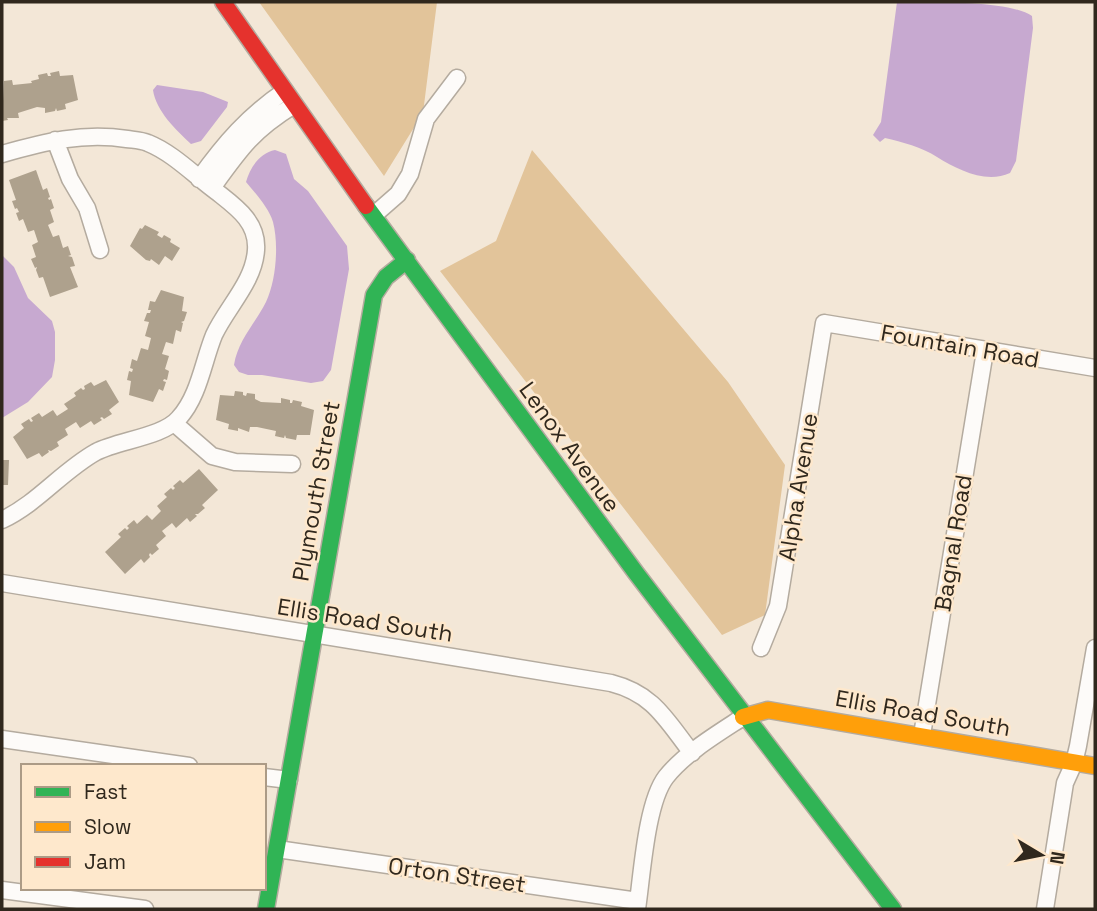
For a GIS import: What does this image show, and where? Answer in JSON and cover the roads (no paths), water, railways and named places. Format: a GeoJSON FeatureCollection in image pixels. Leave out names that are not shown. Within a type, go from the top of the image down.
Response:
{"type":"FeatureCollection","features":[{"type":"Feature","properties":{"kind":"main road","name":"Lenox Avenue"},"geometry":{"type":"LineString","coordinates":[[223,2],[289,98],[598,523],[743,717],[893,909]]}},
{"type":"Feature","properties":{"kind":"main road","name":"Plymouth Street"},"geometry":{"type":"LineString","coordinates":[[266,909],[374,295],[386,277],[407,260]]}},
{"type":"Feature","properties":{"kind":"main road","name":"Ellis Road South"},"geometry":{"type":"LineString","coordinates":[[743,717],[768,710],[922,734],[1095,766]]}},
{"type":"Feature","properties":{"kind":"street"},"geometry":{"type":"LineString","coordinates":[[374,215],[398,194],[410,174],[426,119],[457,78]]}},
{"type":"Feature","properties":{"kind":"street"},"geometry":{"type":"LineString","coordinates":[[205,184],[289,98]]}},
{"type":"Feature","properties":{"kind":"street"},"geometry":{"type":"LineString","coordinates":[[2,154],[55,140],[91,135],[146,142],[166,153],[246,217],[253,230],[256,248],[245,283],[219,326],[194,392],[181,417],[174,423],[96,453],[72,468],[21,510],[2,520]]}},
{"type":"Feature","properties":{"kind":"street"},"geometry":{"type":"LineString","coordinates":[[55,140],[70,179],[87,208],[100,250]]}},
{"type":"Feature","properties":{"kind":"street","name":"Fountain Road"},"geometry":{"type":"LineString","coordinates":[[824,323],[1095,368]]}},
{"type":"Feature","properties":{"kind":"street","name":"Alpha Avenue"},"geometry":{"type":"LineString","coordinates":[[761,648],[778,606],[824,323]]}},
{"type":"Feature","properties":{"kind":"street","name":"Bagnal Road"},"geometry":{"type":"LineString","coordinates":[[922,734],[985,351]]}},
{"type":"Feature","properties":{"kind":"street"},"geometry":{"type":"LineString","coordinates":[[174,423],[212,456],[235,462],[292,464]]}},
{"type":"Feature","properties":{"kind":"street","name":"Ellis Road South"},"geometry":{"type":"LineString","coordinates":[[2,583],[611,682],[628,687],[651,701],[692,753]]}},
{"type":"Feature","properties":{"kind":"street"},"geometry":{"type":"LineString","coordinates":[[1045,909],[1065,783],[1074,763],[1095,648]]}},
{"type":"Feature","properties":{"kind":"street"},"geometry":{"type":"LineString","coordinates":[[637,905],[655,802],[665,778],[692,753],[743,717]]}},
{"type":"Feature","properties":{"kind":"street"},"geometry":{"type":"LineString","coordinates":[[2,739],[175,764]]}},
{"type":"Feature","properties":{"kind":"street"},"geometry":{"type":"LineString","coordinates":[[266,777],[289,780]]}},
{"type":"Feature","properties":{"kind":"street","name":"Orton Street"},"geometry":{"type":"LineString","coordinates":[[277,849],[637,905]]}},
{"type":"Feature","properties":{"kind":"street"},"geometry":{"type":"LineString","coordinates":[[2,890],[145,909]]}}]}
